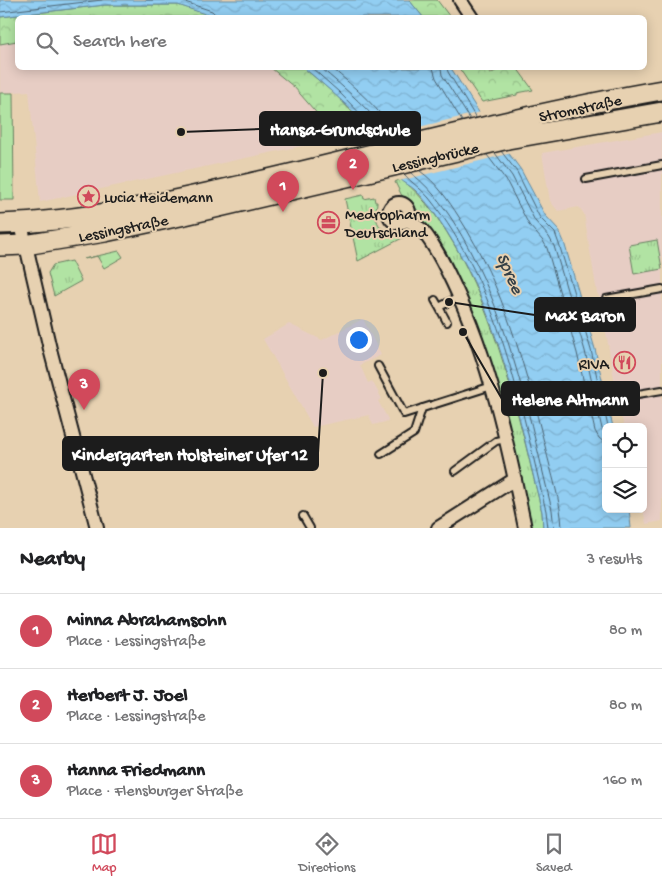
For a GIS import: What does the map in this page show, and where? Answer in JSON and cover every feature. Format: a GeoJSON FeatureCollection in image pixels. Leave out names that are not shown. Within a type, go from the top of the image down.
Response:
{"type":"FeatureCollection","features":[{"type":"Feature","properties":{"kind":"main road","name":"Stromstraße"},"geometry":{"type":"LineString","coordinates":[[503,132],[662,90]]}},
{"type":"Feature","properties":{"kind":"main road","name":"Stromstraße"},"geometry":{"type":"LineString","coordinates":[[503,132],[662,112]]}},
{"type":"Feature","properties":{"kind":"main road","name":"Lessingbrücke"},"geometry":{"type":"LineString","coordinates":[[356,166],[503,132]]}},
{"type":"Feature","properties":{"kind":"main road","name":"Lessingstraße"},"geometry":{"type":"LineString","coordinates":[[0,224],[21,224],[99,215],[356,166]]}},
{"type":"Feature","properties":{"kind":"main road","name":"Lessingstraße"},"geometry":{"type":"LineString","coordinates":[[0,246],[25,245],[105,232],[185,215],[356,166]]}},
{"type":"Feature","properties":{"kind":"street"},"geometry":{"type":"LineString","coordinates":[[460,0],[470,15]]}},
{"type":"Feature","properties":{"kind":"street"},"geometry":{"type":"LineString","coordinates":[[406,219],[422,230],[438,255],[459,297],[481,349],[506,439],[525,528]]}},
{"type":"Feature","properties":{"kind":"street"},"geometry":{"type":"LineString","coordinates":[[21,224],[97,528]]}},
{"type":"Feature","properties":{"kind":"street"},"geometry":{"type":"LineString","coordinates":[[438,528],[515,480]]}},
{"type":"Feature","properties":{"kind":"lane"},"geometry":{"type":"LineString","coordinates":[[586,179],[662,165]]}},
{"type":"Feature","properties":{"kind":"lane"},"geometry":{"type":"LineString","coordinates":[[606,299],[662,289]]}},
{"type":"Feature","properties":{"kind":"lane"},"geometry":{"type":"LineString","coordinates":[[447,322],[437,303],[459,297]]}},
{"type":"Feature","properties":{"kind":"lane"},"geometry":{"type":"LineString","coordinates":[[378,366],[404,414],[492,386]]}},
{"type":"Feature","properties":{"kind":"lane"},"geometry":{"type":"LineString","coordinates":[[614,398],[662,390]]}},
{"type":"Feature","properties":{"kind":"lane"},"geometry":{"type":"LineString","coordinates":[[381,454],[414,433],[422,408]]}},
{"type":"Feature","properties":{"kind":"lane"},"geometry":{"type":"LineString","coordinates":[[455,471],[496,441],[506,439]]}},
{"type":"Feature","properties":{"kind":"lane"},"geometry":{"type":"LineString","coordinates":[[303,516],[310,528]]}},
{"type":"Feature","properties":{"kind":"shaded area"},"geometry":{"type":"Polygon","coordinates":[[[15,41],[15,70],[273,70],[294,87],[327,125],[330,140],[40,202],[29,91],[0,93],[0,44],[15,41]]]}},
{"type":"Feature","properties":{"kind":"shaded area"},"geometry":{"type":"Polygon","coordinates":[[[662,132],[662,521],[646,524],[644,513],[647,513],[647,423],[623,423],[600,298],[597,293],[584,214],[579,207],[558,211],[550,201],[542,153],[662,132]]]}},
{"type":"Feature","properties":{"kind":"shaded area"},"geometry":{"type":"Polygon","coordinates":[[[363,319],[381,355],[360,365],[368,383],[372,381],[382,399],[378,401],[389,421],[373,425],[369,415],[313,427],[263,339],[289,324],[322,340],[363,319]]]}},
{"type":"Feature","properties":{"kind":"green space"},"geometry":{"type":"Polygon","coordinates":[[[409,0],[437,0],[448,15],[421,15],[409,0]]]}},
{"type":"Feature","properties":{"kind":"green space"},"geometry":{"type":"Polygon","coordinates":[[[105,5],[178,5],[210,15],[18,15],[105,5]]]}},
{"type":"Feature","properties":{"kind":"green space"},"geometry":{"type":"Polygon","coordinates":[[[15,15],[15,41],[0,44],[0,17],[15,15]]]}},
{"type":"Feature","properties":{"kind":"green space"},"geometry":{"type":"Polygon","coordinates":[[[273,70],[306,70],[336,95],[375,136],[363,140],[358,133],[330,140],[327,125],[294,87],[273,70]]]}},
{"type":"Feature","properties":{"kind":"green space"},"geometry":{"type":"Polygon","coordinates":[[[460,70],[487,70],[490,74],[497,70],[518,70],[533,90],[517,93],[517,95],[482,102],[460,70]]]}},
{"type":"Feature","properties":{"kind":"green space"},"geometry":{"type":"Polygon","coordinates":[[[0,93],[13,93],[14,200],[0,200],[0,93]]]}},
{"type":"Feature","properties":{"kind":"green space"},"geometry":{"type":"Polygon","coordinates":[[[662,96],[662,106],[504,133],[501,129],[662,96]]]}},
{"type":"Feature","properties":{"kind":"green space"},"geometry":{"type":"Polygon","coordinates":[[[401,179],[427,204],[447,232],[474,284],[487,315],[517,413],[542,512],[543,528],[531,528],[497,382],[485,343],[455,275],[413,203],[402,196],[395,182],[401,179]]]}},
{"type":"Feature","properties":{"kind":"green space"},"geometry":{"type":"Polygon","coordinates":[[[363,195],[364,199],[374,197],[375,202],[377,202],[377,220],[382,228],[390,233],[406,236],[358,261],[345,199],[363,195]]]}},
{"type":"Feature","properties":{"kind":"green space"},"geometry":{"type":"Polygon","coordinates":[[[657,240],[662,269],[634,274],[629,245],[657,240]]]}},
{"type":"Feature","properties":{"kind":"green space"},"geometry":{"type":"Polygon","coordinates":[[[119,251],[123,257],[104,268],[97,256],[119,251]]]}},
{"type":"Feature","properties":{"kind":"green space"},"geometry":{"type":"Polygon","coordinates":[[[71,261],[81,281],[54,296],[48,273],[53,265],[71,261]]]}},
{"type":"Feature","properties":{"kind":"water"},"geometry":{"type":"Polygon","coordinates":[[[0,0],[409,0],[421,15],[208,15],[178,5],[105,5],[0,17],[0,0]]]}},
{"type":"Feature","properties":{"kind":"water","name":"Spree"},"geometry":{"type":"Polygon","coordinates":[[[306,70],[452,70],[480,114],[521,170],[545,215],[559,230],[564,242],[595,349],[612,423],[602,423],[602,513],[629,513],[631,528],[543,528],[542,512],[514,396],[490,320],[474,283],[456,248],[435,214],[413,189],[400,179],[379,141],[359,118],[306,70]]]}},
{"type":"Feature","properties":{"kind":"pier"},"geometry":{"type":"Polygon","coordinates":[[[481,112],[512,153],[399,181],[373,138],[481,112]]]}},
{"type":"Feature","properties":{"kind":"place","name":"Hansa-Grundschule"},"geometry":{"type":"Point","coordinates":[181,132]}},
{"type":"Feature","properties":{"kind":"place","name":"Herbert J. Joel"},"geometry":{"type":"Point","coordinates":[353,190]}},
{"type":"Feature","properties":{"kind":"place","name":"Lucia Heidemann"},"geometry":{"type":"Point","coordinates":[88,196]}},
{"type":"Feature","properties":{"kind":"place","name":"Minna Abrahamsohn"},"geometry":{"type":"Point","coordinates":[283,212]}},
{"type":"Feature","properties":{"kind":"place","name":"Medropharm Deutschland"},"geometry":{"type":"Point","coordinates":[329,222]}},
{"type":"Feature","properties":{"kind":"place","name":"Max Baron"},"geometry":{"type":"Point","coordinates":[449,302]}},
{"type":"Feature","properties":{"kind":"place","name":"Helene Altmann"},"geometry":{"type":"Point","coordinates":[463,332]}},
{"type":"Feature","properties":{"kind":"place","name":"RIVA"},"geometry":{"type":"Point","coordinates":[625,363]}},
{"type":"Feature","properties":{"kind":"place","name":"Kindergarten Holsteiner Ufer 12"},"geometry":{"type":"Point","coordinates":[323,373]}},
{"type":"Feature","properties":{"kind":"place","name":"Hanna Friedmann"},"geometry":{"type":"Point","coordinates":[84,410]}}]}
